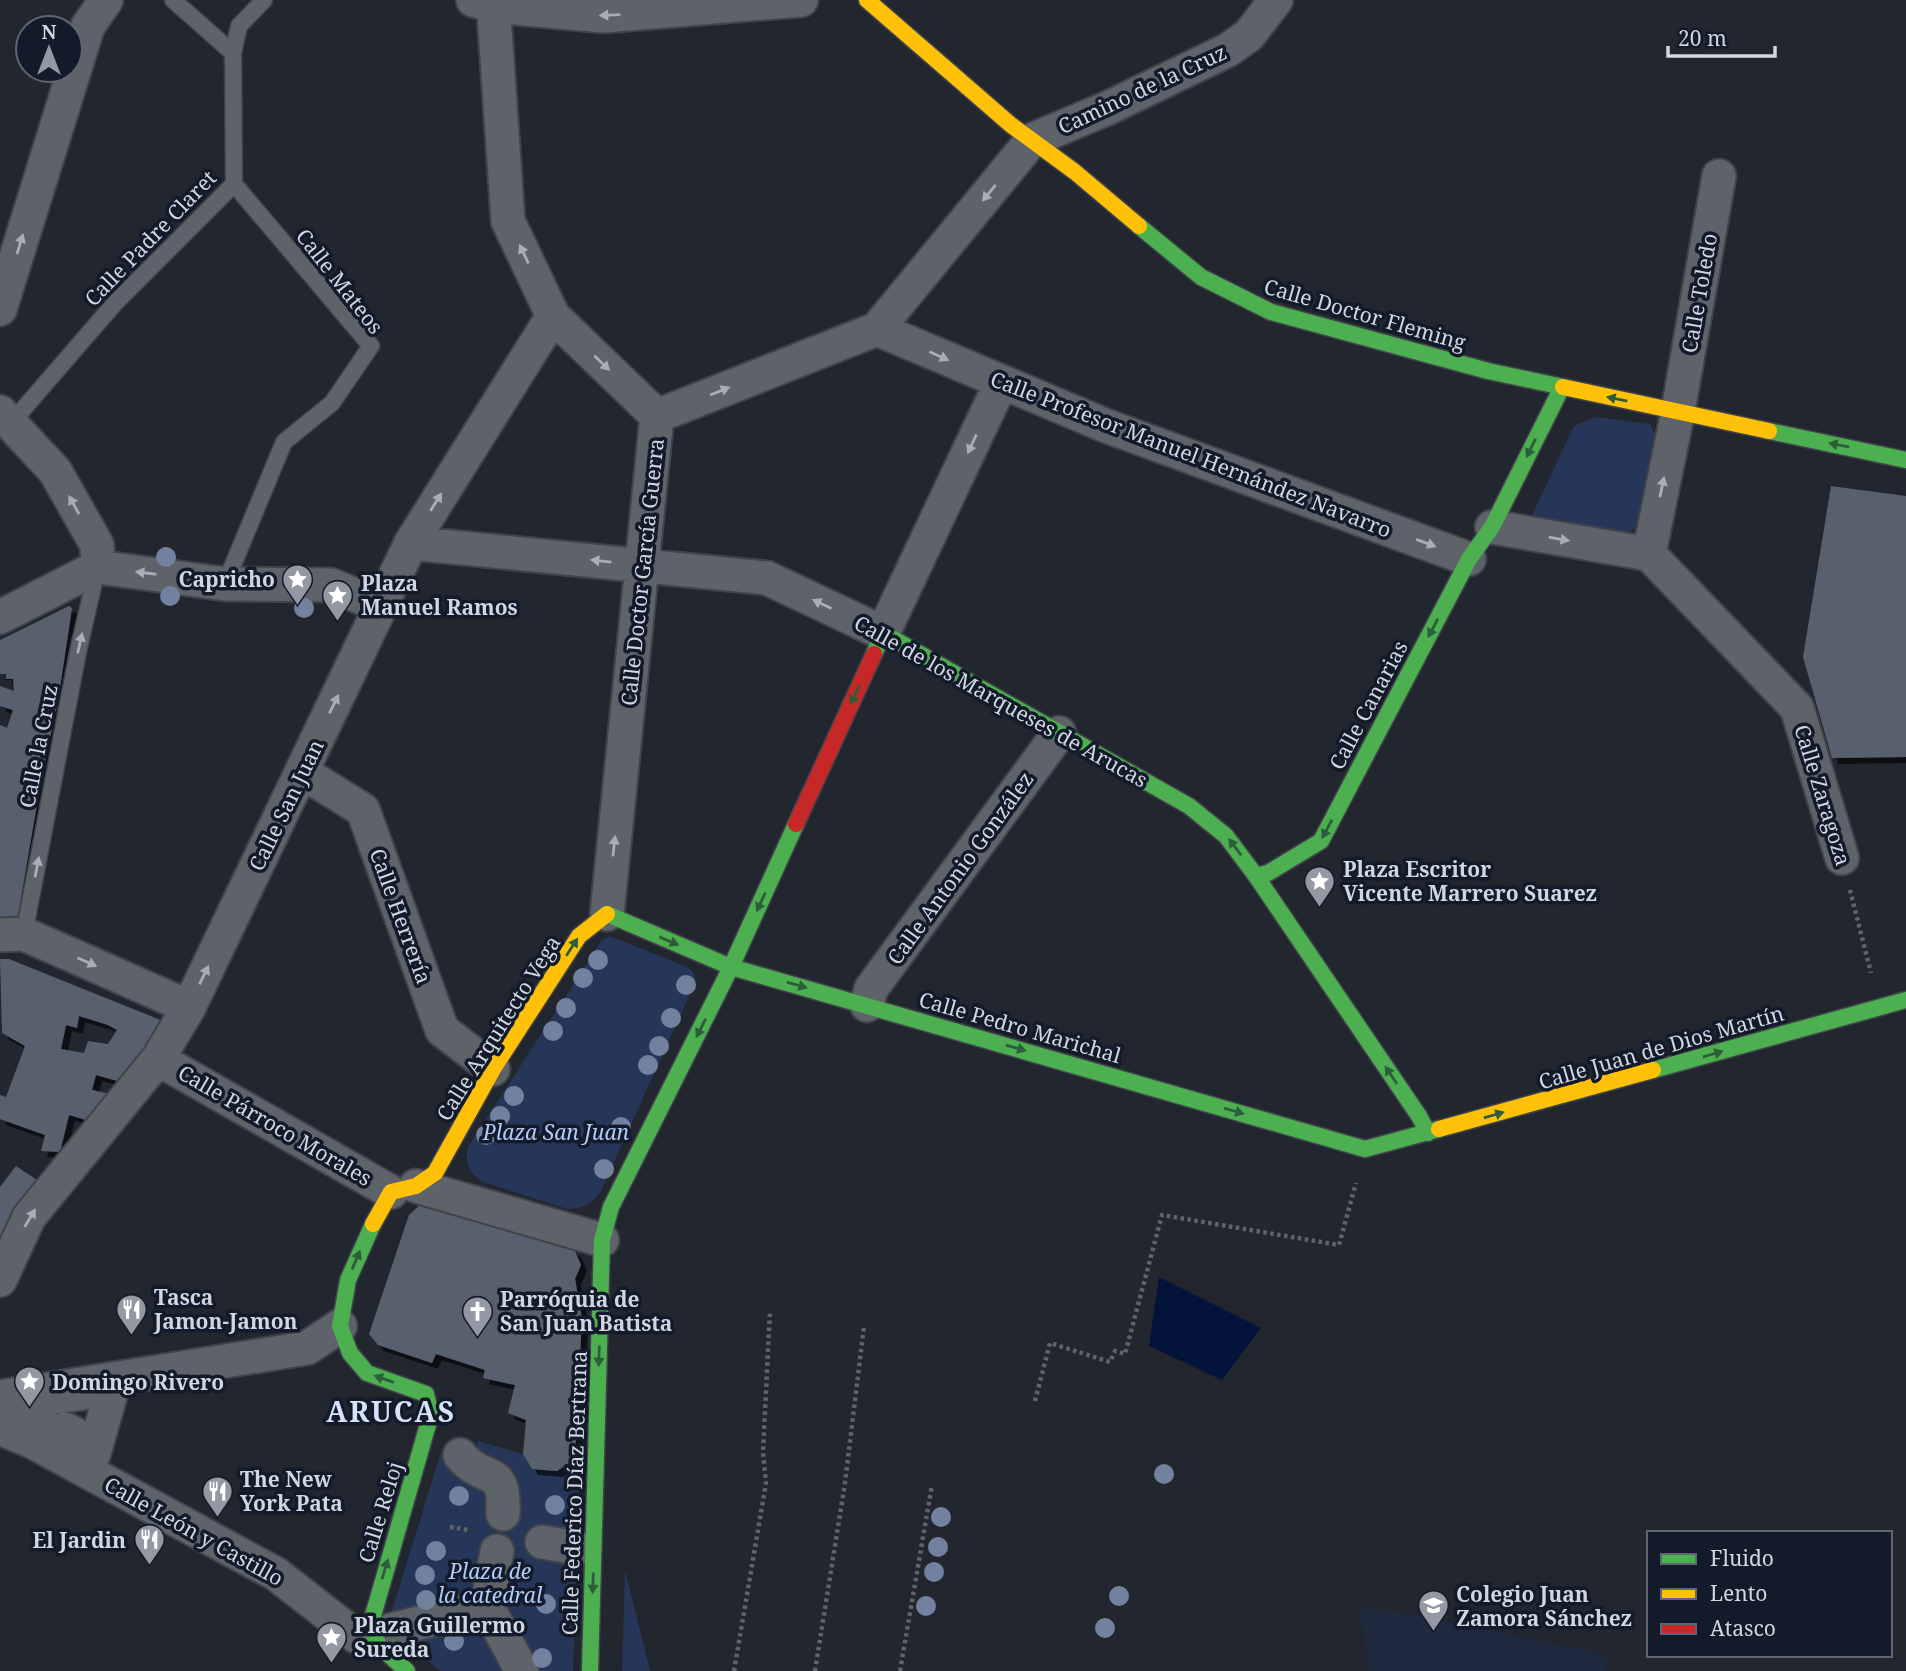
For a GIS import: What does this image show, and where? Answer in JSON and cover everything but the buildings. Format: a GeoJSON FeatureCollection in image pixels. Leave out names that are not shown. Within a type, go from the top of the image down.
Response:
{"type":"FeatureCollection","features":[{"type":"Feature","properties":{"kind":"street"},"geometry":{"type":"LineString","coordinates":[[657,416],[553,316],[508,221],[486,2],[604,16],[801,0]]}},
{"type":"Feature","properties":{"kind":"street","name":"Calle Doctor Fleming"},"geometry":{"type":"LineString","coordinates":[[867,0],[1011,125],[1075,172],[1201,277],[1271,313],[1488,371],[1906,460]]}},
{"type":"Feature","properties":{"kind":"street","name":"Camino de la Cruz"},"geometry":{"type":"LineString","coordinates":[[1032,140],[1108,108],[1228,50],[1249,35],[1276,0]]}},
{"type":"Feature","properties":{"kind":"street"},"geometry":{"type":"LineString","coordinates":[[0,309],[88,26],[97,5]]}},
{"type":"Feature","properties":{"kind":"street","name":"Calle Doctor García Guerra"},"geometry":{"type":"LineString","coordinates":[[607,914],[657,416],[877,328],[1032,140]]}},
{"type":"Feature","properties":{"kind":"street","name":"Calle Toledo"},"geometry":{"type":"LineString","coordinates":[[1649,554],[1678,411],[1719,176]]}},
{"type":"Feature","properties":{"kind":"street","name":"Calle San Juan"},"geometry":{"type":"LineString","coordinates":[[0,1280],[29,1217],[158,1059],[189,1007],[411,543],[553,316]]}},
{"type":"Feature","properties":{"kind":"street","name":"Calle Profesor Manuel Hernández Navarro"},"geometry":{"type":"LineString","coordinates":[[877,328],[1104,425],[1469,559]]}},
{"type":"Feature","properties":{"kind":"street"},"geometry":{"type":"LineString","coordinates":[[883,633],[1001,383]]}},
{"type":"Feature","properties":{"kind":"street","name":"Calle Canarias"},"geometry":{"type":"LineString","coordinates":[[1256,876],[1268,873],[1321,841],[1469,559],[1492,527],[1562,387]]}},
{"type":"Feature","properties":{"kind":"street"},"geometry":{"type":"LineString","coordinates":[[6,417],[55,471],[97,545],[98,567]]}},
{"type":"Feature","properties":{"kind":"street"},"geometry":{"type":"LineString","coordinates":[[1492,527],[1649,554]]}},
{"type":"Feature","properties":{"kind":"street","name":"Calle de los Marqueses de Arucas"},"geometry":{"type":"LineString","coordinates":[[411,543],[767,578],[883,633],[1189,806],[1226,836],[1256,876],[1428,1133]]}},
{"type":"Feature","properties":{"kind":"street","name":"Calle Zaragoza"},"geometry":{"type":"LineString","coordinates":[[1649,554],[1797,708],[1842,858]]}},
{"type":"Feature","properties":{"kind":"street"},"geometry":{"type":"LineString","coordinates":[[0,617],[98,567],[225,584],[331,585],[381,606]]}},
{"type":"Feature","properties":{"kind":"street","name":"Calle Federico Díaz Bertrana"},"geometry":{"type":"LineString","coordinates":[[590,1671],[602,1240],[611,1208],[731,967],[883,633]]}},
{"type":"Feature","properties":{"kind":"street","name":"Calle Antonio González"},"geometry":{"type":"LineString","coordinates":[[867,1005],[871,989],[1059,733]]}},
{"type":"Feature","properties":{"kind":"street","name":"Calle Herrería"},"geometry":{"type":"LineString","coordinates":[[302,772],[363,810],[442,1030],[493,1069]]}},
{"type":"Feature","properties":{"kind":"street","name":"Calle Pedro Marichal"},"geometry":{"type":"LineString","coordinates":[[607,914],[731,967],[1365,1149]]}},
{"type":"Feature","properties":{"kind":"street","name":"Calle Arquitecto Vega"},"geometry":{"type":"LineString","coordinates":[[340,1326],[348,1280],[368,1232],[414,1184],[579,936],[607,914]]}},
{"type":"Feature","properties":{"kind":"street"},"geometry":{"type":"LineString","coordinates":[[12,934],[189,1007]]}},
{"type":"Feature","properties":{"kind":"street","name":"Calle Juan de Dios Martín"},"geometry":{"type":"LineString","coordinates":[[1428,1133],[1906,1000]]}},
{"type":"Feature","properties":{"kind":"street","name":"Calle Párroco Morales"},"geometry":{"type":"LineString","coordinates":[[158,1059],[414,1184],[602,1240]]}},
{"type":"Feature","properties":{"kind":"street"},"geometry":{"type":"LineString","coordinates":[[1365,1149],[1428,1133]]}},
{"type":"Feature","properties":{"kind":"street"},"geometry":{"type":"LineString","coordinates":[[14,1401],[307,1348],[340,1326]]}},
{"type":"Feature","properties":{"kind":"street","name":"Calle Reloj"},"geometry":{"type":"LineString","coordinates":[[340,1326],[350,1353],[367,1373],[426,1394],[431,1414],[374,1607],[370,1626],[381,1633]]}},
{"type":"Feature","properties":{"kind":"street","name":"Calle León y Castillo"},"geometry":{"type":"LineString","coordinates":[[0,1428],[33,1442],[276,1574],[356,1637],[381,1633],[380,1650],[407,1671]]}},
{"type":"Feature","properties":{"kind":"street"},"geometry":{"type":"LineString","coordinates":[[460,1455],[499,1482],[504,1492],[503,1514]]}},
{"type":"Feature","properties":{"kind":"street"},"geometry":{"type":"LineString","coordinates":[[542,1542],[577,1548]]}},
{"type":"Feature","properties":{"kind":"street"},"geometry":{"type":"LineString","coordinates":[[497,1550],[487,1606],[522,1671]]}},
{"type":"Feature","properties":{"kind":"street"},"geometry":{"type":"LineString","coordinates":[[381,1633],[487,1606]]}},
{"type":"Feature","properties":{"kind":"lane"},"geometry":{"type":"LineString","coordinates":[[173,0],[233,53]]}},
{"type":"Feature","properties":{"kind":"lane","name":"Calle Padre Claret"},"geometry":{"type":"LineString","coordinates":[[6,417],[234,184],[233,53],[239,26],[264,0]]}},
{"type":"Feature","properties":{"kind":"lane","name":"Calle Mateos"},"geometry":{"type":"LineString","coordinates":[[225,584],[284,442],[332,403],[371,346],[234,184]]}},
{"type":"Feature","properties":{"kind":"lane","name":"Calle la Cruz"},"geometry":{"type":"LineString","coordinates":[[12,934],[98,567]]}},
{"type":"Feature","properties":{"kind":"path","name":"Calle Zaragoza"},"geometry":{"type":"LineString","coordinates":[[1842,858],[1880,1008]]}},
{"type":"Feature","properties":{"kind":"path"},"geometry":{"type":"LineString","coordinates":[[1035,1401],[1050,1343],[1110,1362],[1115,1351],[1125,1354],[1162,1215],[1339,1245],[1365,1149]]}},
{"type":"Feature","properties":{"kind":"path"},"geometry":{"type":"LineString","coordinates":[[734,1671],[766,1483],[763,1452],[770,1310]]}},
{"type":"Feature","properties":{"kind":"path"},"geometry":{"type":"LineString","coordinates":[[816,1671],[845,1483],[864,1326]]}},
{"type":"Feature","properties":{"kind":"path"},"geometry":{"type":"LineString","coordinates":[[900,1671],[932,1485]]}},
{"type":"Feature","properties":{"kind":"path"},"geometry":{"type":"LineString","coordinates":[[450,1527],[462,1529]]}},
{"type":"Feature","properties":{"kind":"shaded area"},"geometry":{"type":"Polygon","coordinates":[[[1159,1277],[1261,1328],[1222,1380],[1149,1346],[1159,1277]]]}},
{"type":"Feature","properties":{"kind":"shaded area","name":"Colegio Juan Zamora Sánchez"},"geometry":{"type":"Polygon","coordinates":[[[1360,1608],[1397,1611],[1608,1655],[1605,1671],[1368,1671],[1360,1608]]]}},
{"type":"Feature","properties":{"kind":"green space"},"geometry":{"type":"Polygon","coordinates":[[[1595,417],[1650,424],[1659,442],[1642,523],[1619,540],[1542,526],[1532,515],[1574,426],[1595,417]]]}},
{"type":"Feature","properties":{"kind":"green space","name":"Plaza San Juan"},"geometry":{"type":"Polygon","coordinates":[[[610,936],[689,968],[696,981],[600,1193],[586,1205],[567,1209],[483,1182],[469,1168],[468,1147],[602,940],[610,936]]]}},
{"type":"Feature","properties":{"kind":"green space","name":"Plaza de la catedral"},"geometry":{"type":"Polygon","coordinates":[[[478,1441],[523,1454],[532,1469],[557,1471],[575,1459],[580,1459],[573,1671],[441,1671],[398,1639],[390,1617],[442,1449],[473,1459],[478,1441]]]}},
{"type":"Feature","properties":{"kind":"green space"},"geometry":{"type":"Polygon","coordinates":[[[625,1570],[650,1671],[622,1671],[625,1570]]]}},
{"type":"Feature","properties":{"kind":"traffic: fast"},"geometry":{"type":"LineString","coordinates":[[1139,226],[1201,277],[1271,312],[1488,371],[1563,387]]}},
{"type":"Feature","properties":{"kind":"traffic: fast"},"geometry":{"type":"LineString","coordinates":[[1256,876],[1268,873],[1321,841],[1469,559],[1492,527],[1562,387]]}},
{"type":"Feature","properties":{"kind":"traffic: fast"},"geometry":{"type":"LineString","coordinates":[[1769,431],[1906,460]]}},
{"type":"Feature","properties":{"kind":"traffic: fast"},"geometry":{"type":"LineString","coordinates":[[874,654],[883,633],[1189,806],[1226,836],[1256,876],[1428,1133]]}},
{"type":"Feature","properties":{"kind":"traffic: fast"},"geometry":{"type":"LineString","coordinates":[[590,1671],[602,1240],[611,1207],[731,967],[796,824]]}},
{"type":"Feature","properties":{"kind":"traffic: fast"},"geometry":{"type":"LineString","coordinates":[[607,914],[731,967],[1365,1149],[1439,1129]]}},
{"type":"Feature","properties":{"kind":"traffic: fast"},"geometry":{"type":"LineString","coordinates":[[1653,1070],[1906,1000]]}},
{"type":"Feature","properties":{"kind":"traffic: fast"},"geometry":{"type":"LineString","coordinates":[[373,1224],[348,1280],[340,1326],[350,1353],[367,1373],[426,1394],[431,1414],[370,1626],[379,1646],[407,1671]]}},
{"type":"Feature","properties":{"kind":"traffic: slow"},"geometry":{"type":"LineString","coordinates":[[867,0],[1011,125],[1075,172],[1139,226]]}},
{"type":"Feature","properties":{"kind":"traffic: slow"},"geometry":{"type":"LineString","coordinates":[[1563,387],[1769,431]]}},
{"type":"Feature","properties":{"kind":"traffic: slow"},"geometry":{"type":"LineString","coordinates":[[373,1224],[391,1192],[416,1186],[435,1173],[493,1069],[579,936],[607,914]]}},
{"type":"Feature","properties":{"kind":"traffic: slow"},"geometry":{"type":"LineString","coordinates":[[1439,1129],[1653,1070]]}},
{"type":"Feature","properties":{"kind":"traffic: jam"},"geometry":{"type":"LineString","coordinates":[[796,824],[874,654]]}},
{"type":"Feature","properties":{"kind":"place","name":"Capricho"},"geometry":{"type":"Point","coordinates":[298,606]}},
{"type":"Feature","properties":{"kind":"place","name":"Plaza Manuel Ramos"},"geometry":{"type":"Point","coordinates":[338,622]}},
{"type":"Feature","properties":{"kind":"place","name":"Plaza Escritor Vicente Marrero Suarez"},"geometry":{"type":"Point","coordinates":[1320,908]}},
{"type":"Feature","properties":{"kind":"place","name":"Tasca Jamon-Jamon"},"geometry":{"type":"Point","coordinates":[131,1336]}},
{"type":"Feature","properties":{"kind":"place","name":"Parróquia de San Juan Batista"},"geometry":{"type":"Point","coordinates":[477,1338]}},
{"type":"Feature","properties":{"kind":"place","name":"Domingo Rivero"},"geometry":{"type":"Point","coordinates":[29,1409]}},
{"type":"Feature","properties":{"kind":"place","name":"The New York Pata"},"geometry":{"type":"Point","coordinates":[217,1518]}},
{"type":"Feature","properties":{"kind":"place","name":"El Jardin"},"geometry":{"type":"Point","coordinates":[149,1567]}},
{"type":"Feature","properties":{"kind":"place","name":"Colegio Juan Zamora Sánchez"},"geometry":{"type":"Point","coordinates":[1433,1633]}},
{"type":"Feature","properties":{"kind":"place","name":"Plaza Guillermo Sureda"},"geometry":{"type":"Point","coordinates":[331,1664]}},
{"type":"Feature","properties":{"kind":"district","name":"ARUCAS"},"geometry":{"type":"Point","coordinates":[391,1411]}}]}
